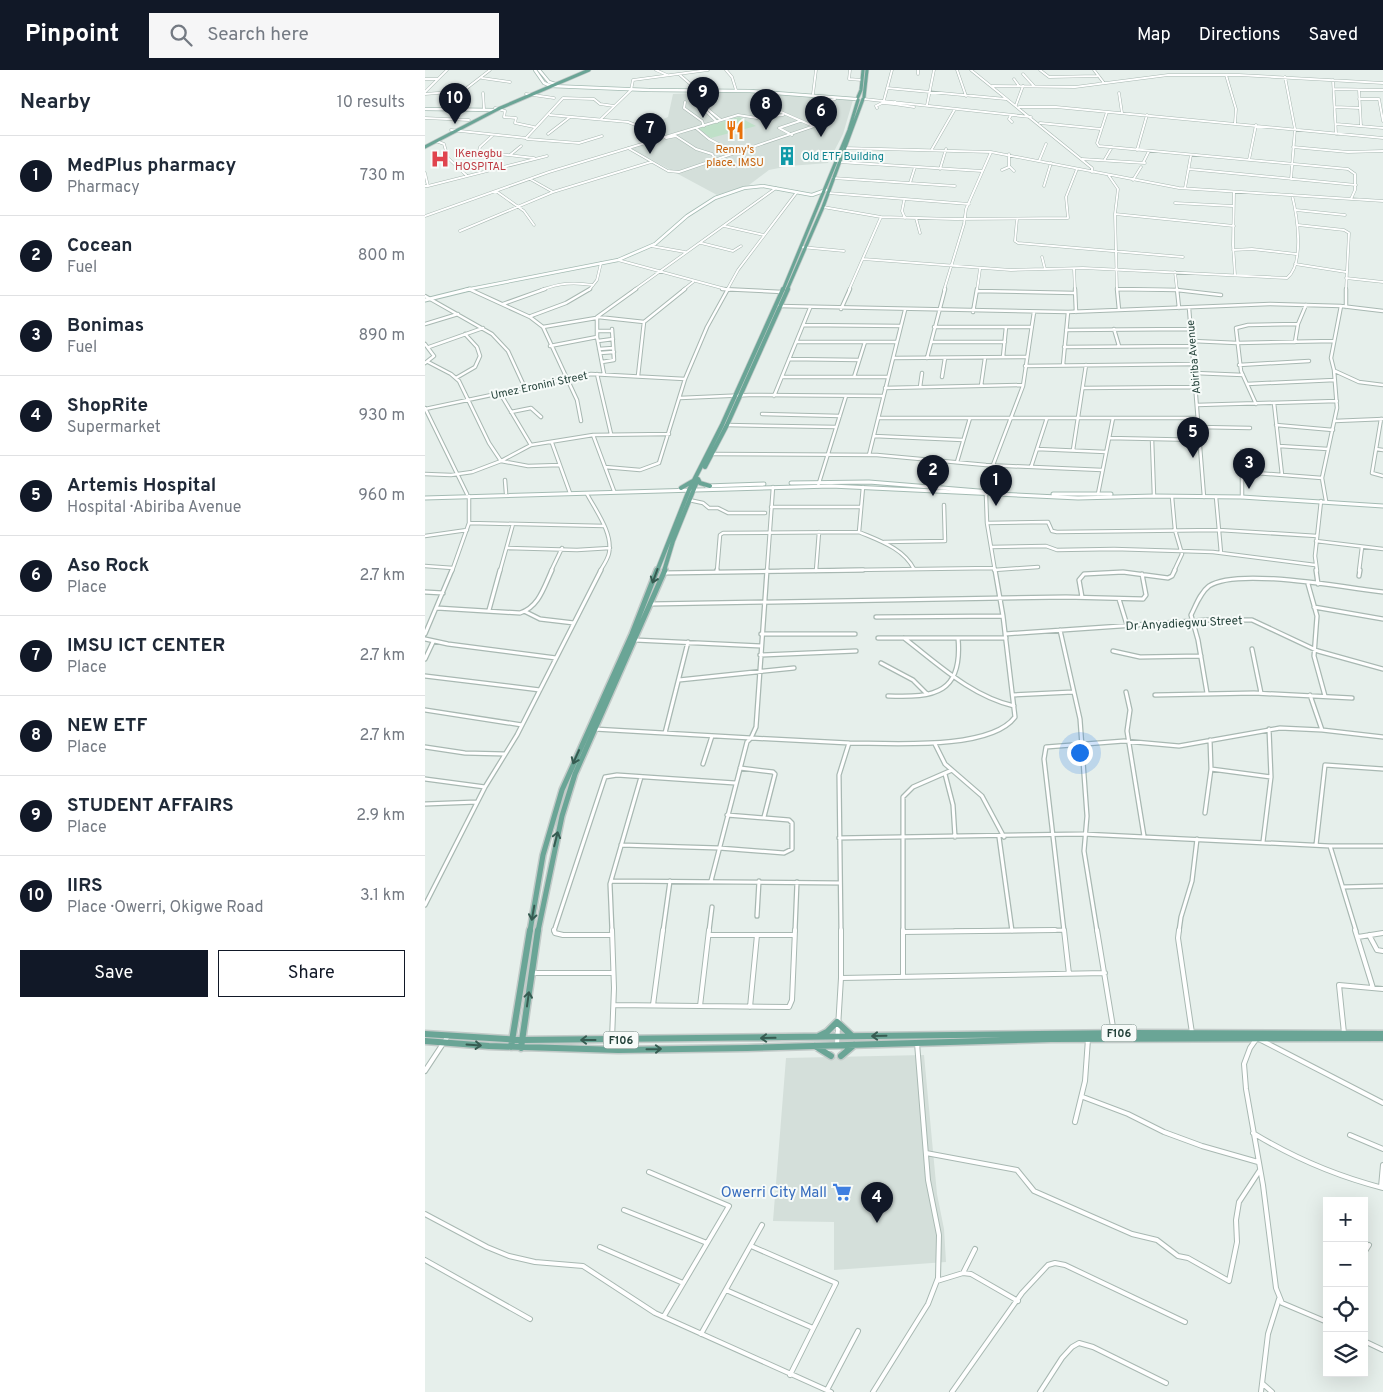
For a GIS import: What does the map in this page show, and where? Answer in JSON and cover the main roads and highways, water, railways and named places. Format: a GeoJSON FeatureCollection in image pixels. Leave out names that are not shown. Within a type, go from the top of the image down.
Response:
{"type":"FeatureCollection","features":[{"type":"Feature","properties":{"kind":"main road"},"geometry":{"type":"LineString","coordinates":[[537,70],[540,76],[549,84],[564,87]]}},
{"type":"Feature","properties":{"kind":"main road"},"geometry":{"type":"LineString","coordinates":[[543,88],[549,84],[563,81],[583,70]]}},
{"type":"Feature","properties":{"kind":"main road"},"geometry":{"type":"LineString","coordinates":[[425,146],[469,120],[549,84],[589,70]]}},
{"type":"Feature","properties":{"kind":"main road"},"geometry":{"type":"LineString","coordinates":[[681,488],[697,479],[778,306],[818,213],[843,148],[855,112],[865,70]]}},
{"type":"Feature","properties":{"kind":"main road"},"geometry":{"type":"LineString","coordinates":[[818,213],[823,207],[843,148],[864,98],[865,70]]}},
{"type":"Feature","properties":{"kind":"main road"},"geometry":{"type":"LineString","coordinates":[[563,81],[560,83],[564,87]]}},
{"type":"Feature","properties":{"kind":"main road"},"geometry":{"type":"LineString","coordinates":[[543,88],[736,90],[864,98]]}},
{"type":"Feature","properties":{"kind":"main road"},"geometry":{"type":"LineString","coordinates":[[696,90],[744,90],[857,98]]}},
{"type":"Feature","properties":{"kind":"main road"},"geometry":{"type":"LineString","coordinates":[[425,109],[495,109]]}},
{"type":"Feature","properties":{"kind":"main road"},"geometry":{"type":"LineString","coordinates":[[425,146],[495,109]]}},
{"type":"Feature","properties":{"kind":"main road"},"geometry":{"type":"LineString","coordinates":[[425,300],[469,289],[618,260],[651,246],[715,198],[750,186],[814,194],[827,191]]}},
{"type":"Feature","properties":{"kind":"main road"},"geometry":{"type":"LineString","coordinates":[[778,306],[782,292],[803,248]]}},
{"type":"Feature","properties":{"kind":"main road"},"geometry":{"type":"LineString","coordinates":[[521,1048],[541,909],[562,816],[575,774],[635,640],[692,488],[713,454],[727,425],[737,396]]}},
{"type":"Feature","properties":{"kind":"main road"},"geometry":{"type":"LineString","coordinates":[[697,479],[700,483],[710,486]]}},
{"type":"Feature","properties":{"kind":"main road"},"geometry":{"type":"LineString","coordinates":[[425,497],[869,482],[986,495],[1242,497],[1383,506]]}},
{"type":"Feature","properties":{"kind":"main road"},"geometry":{"type":"LineString","coordinates":[[468,495],[587,494],[710,486],[818,484],[1077,496],[1098,494],[1142,496]]}},
{"type":"Feature","properties":{"kind":"main road"},"geometry":{"type":"LineString","coordinates":[[511,1047],[543,855],[562,790],[644,612],[651,604],[664,573],[692,488]]}},
{"type":"Feature","properties":{"kind":"main road"},"geometry":{"type":"LineString","coordinates":[[816,1038],[827,1032],[837,1022],[847,1033],[854,1037]]}},
{"type":"Feature","properties":{"kind":"main road","name":"F106"},"geometry":{"type":"LineString","coordinates":[[425,1041],[521,1048],[609,1049],[917,1043],[1114,1033],[1257,1038],[1383,1034]]}},
{"type":"Feature","properties":{"kind":"main road","name":"F106"},"geometry":{"type":"LineString","coordinates":[[425,1034],[523,1040],[837,1037],[1088,1038],[1192,1033],[1383,1038]]}},
{"type":"Feature","properties":{"kind":"main road"},"geometry":{"type":"LineString","coordinates":[[841,1056],[847,1049],[856,1044]]}},
{"type":"Feature","properties":{"kind":"main road"},"geometry":{"type":"LineString","coordinates":[[812,1045],[831,1056]]}},
{"type":"Feature","properties":{"kind":"place","name":"STUDENT AFFAIRS"},"geometry":{"type":"Point","coordinates":[703,118]}},
{"type":"Feature","properties":{"kind":"place","name":"IIRS"},"geometry":{"type":"Point","coordinates":[455,124]}},
{"type":"Feature","properties":{"kind":"place","name":"Renny's place. IMSU"},"geometry":{"type":"Point","coordinates":[735,130]}},
{"type":"Feature","properties":{"kind":"place","name":"NEW ETF"},"geometry":{"type":"Point","coordinates":[766,130]}},
{"type":"Feature","properties":{"kind":"place","name":"Aso Rock"},"geometry":{"type":"Point","coordinates":[821,137]}},
{"type":"Feature","properties":{"kind":"place","name":"IMSU ICT CENTER"},"geometry":{"type":"Point","coordinates":[650,154]}},
{"type":"Feature","properties":{"kind":"place","name":"Old ETF Building"},"geometry":{"type":"Point","coordinates":[787,156]}},
{"type":"Feature","properties":{"kind":"place","name":"IKenegbu HOSPITAL"},"geometry":{"type":"Point","coordinates":[440,159]}},
{"type":"Feature","properties":{"kind":"place","name":"Artemis Hospital"},"geometry":{"type":"Point","coordinates":[1193,458]}},
{"type":"Feature","properties":{"kind":"place","name":"Bonimas"},"geometry":{"type":"Point","coordinates":[1249,489]}},
{"type":"Feature","properties":{"kind":"place","name":"Cocean"},"geometry":{"type":"Point","coordinates":[933,496]}},
{"type":"Feature","properties":{"kind":"place","name":"MedPlus pharmacy"},"geometry":{"type":"Point","coordinates":[996,506]}},
{"type":"Feature","properties":{"kind":"place","name":"Owerri City Mall"},"geometry":{"type":"Point","coordinates":[842,1192]}},
{"type":"Feature","properties":{"kind":"place","name":"ShopRite"},"geometry":{"type":"Point","coordinates":[877,1223]}}]}
